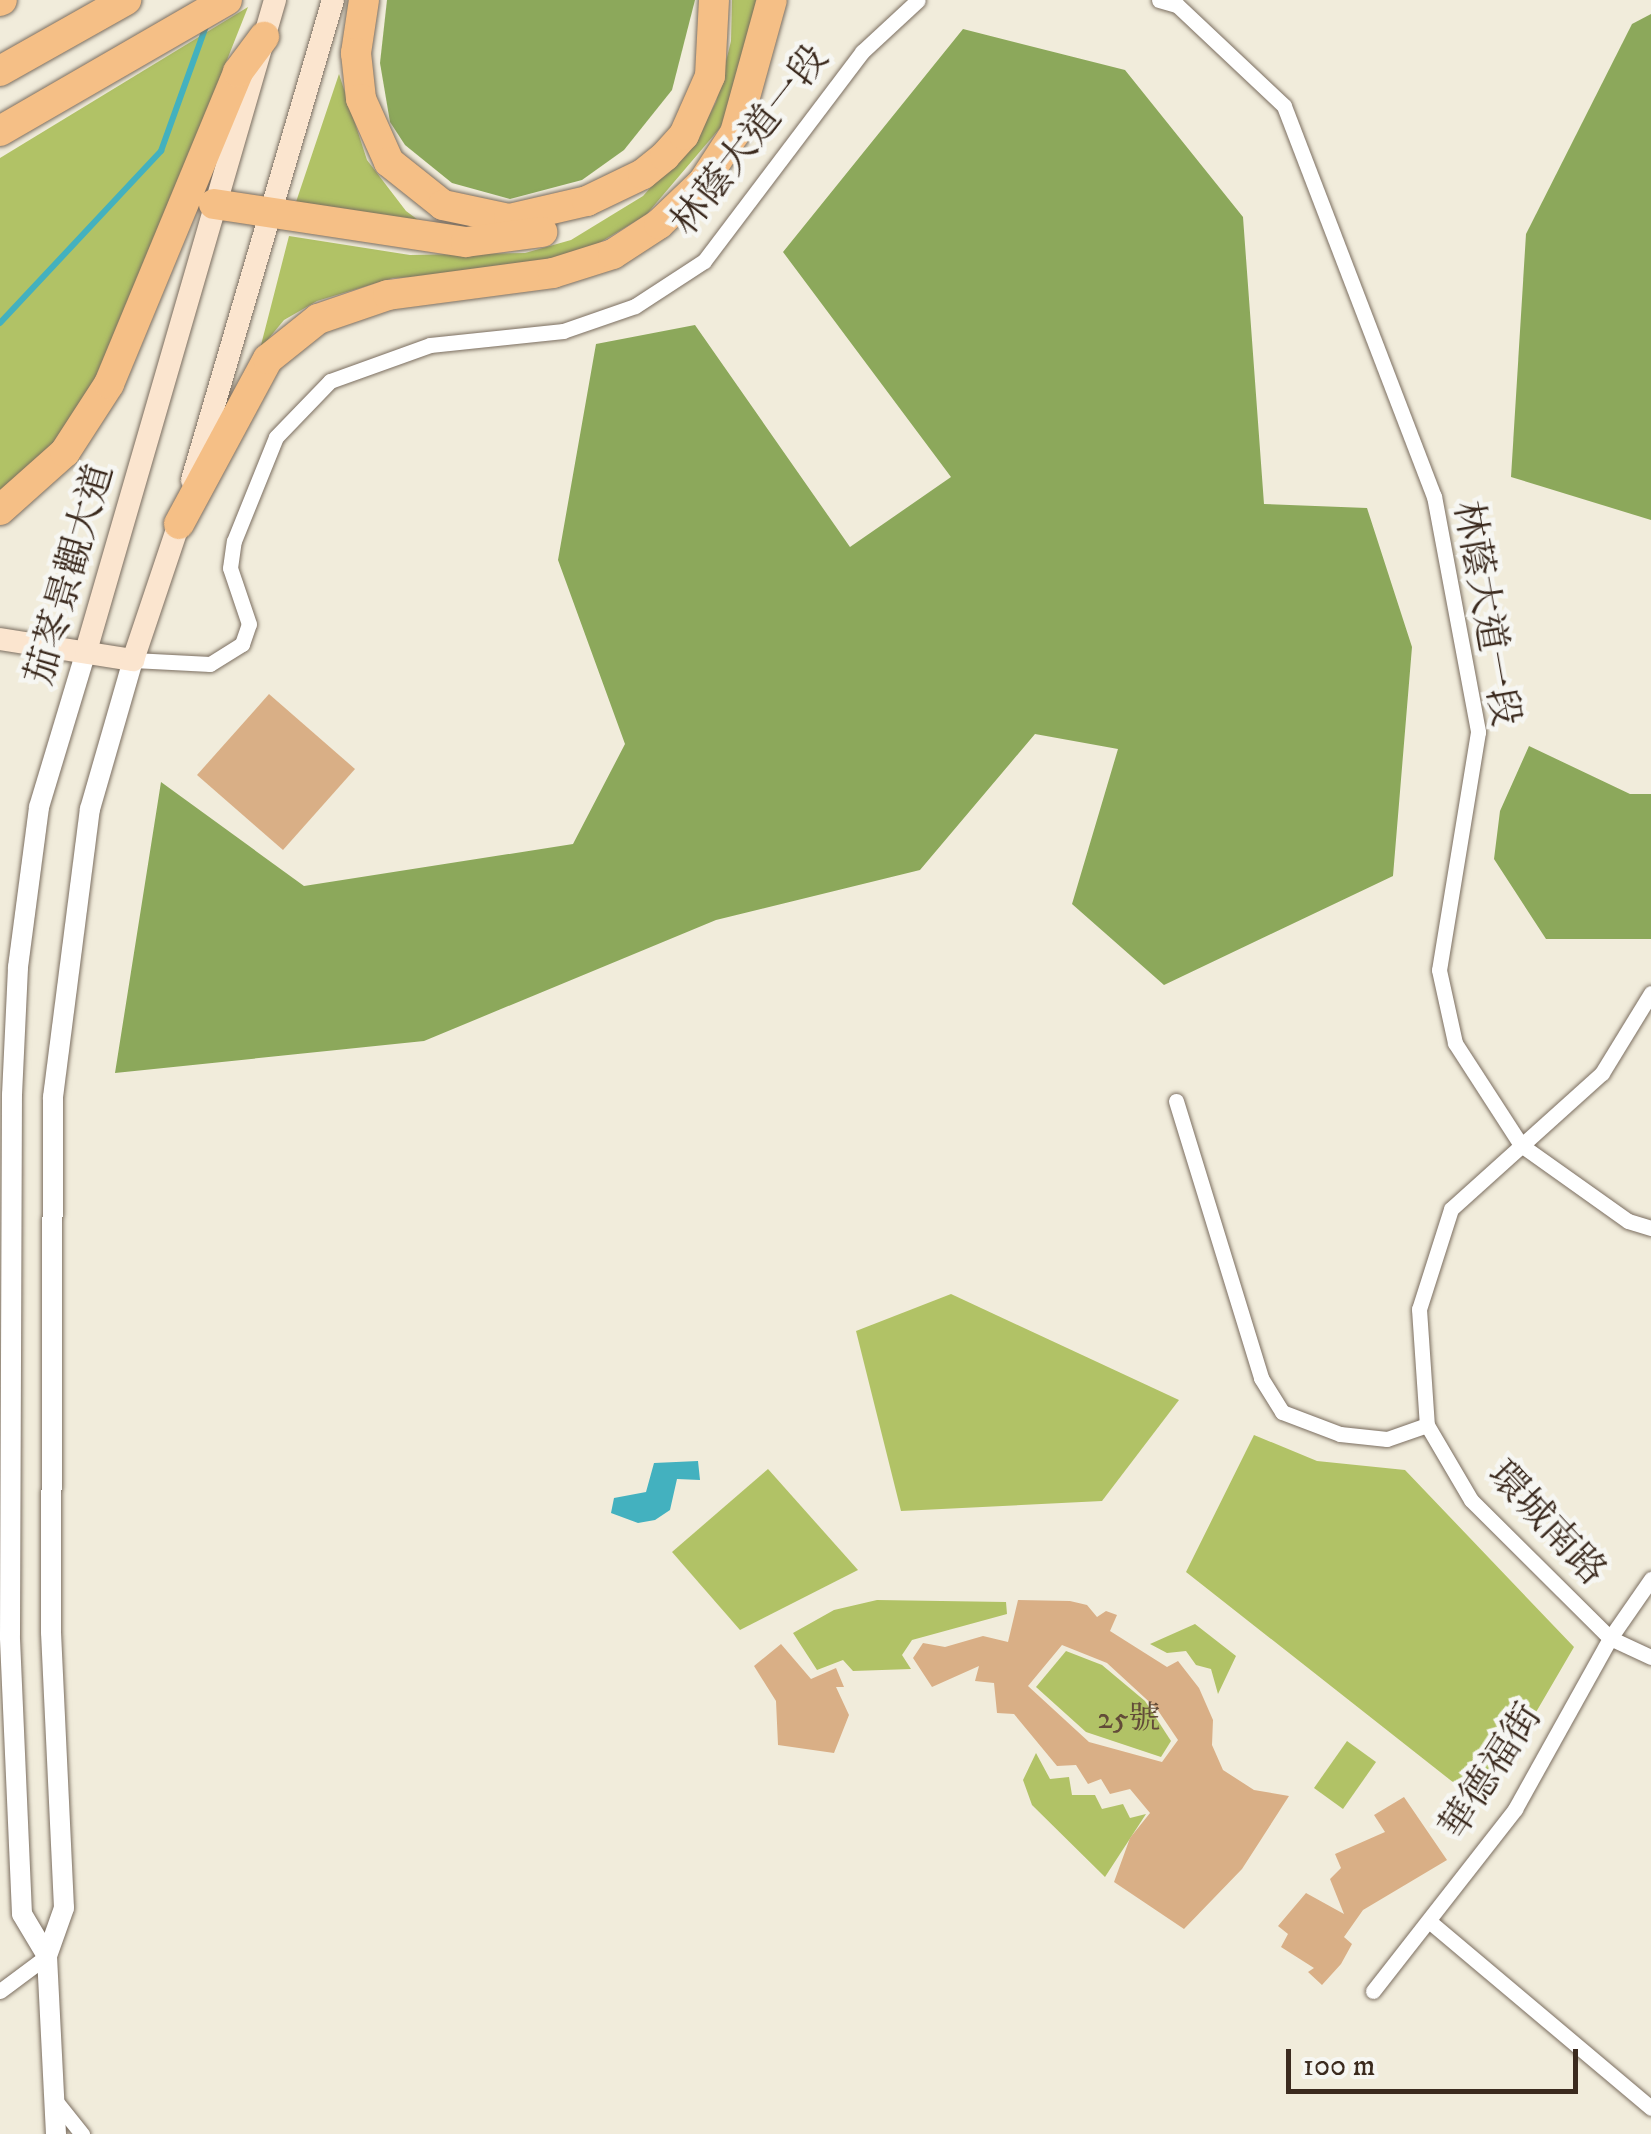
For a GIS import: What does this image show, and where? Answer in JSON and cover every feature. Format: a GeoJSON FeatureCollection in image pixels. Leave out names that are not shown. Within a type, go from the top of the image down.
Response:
{"type":"FeatureCollection","features":[{"type":"Feature","properties":{"kind":"highway"},"geometry":{"type":"LineString","coordinates":[[0,70],[126,0]]}},
{"type":"Feature","properties":{"kind":"highway"},"geometry":{"type":"LineString","coordinates":[[0,131],[227,0]]}},
{"type":"Feature","properties":{"kind":"highway"},"geometry":{"type":"LineString","coordinates":[[364,0],[356,53],[361,99],[389,162],[422,192],[466,214],[530,218],[644,174]]}},
{"type":"Feature","properties":{"kind":"highway"},"geometry":{"type":"LineString","coordinates":[[214,204],[466,242],[516,238],[587,215],[644,174],[684,135],[710,76],[718,29],[714,0]]}},
{"type":"Feature","properties":{"kind":"highway"},"geometry":{"type":"LineString","coordinates":[[179,524],[268,359],[318,320],[388,295],[554,273],[612,254],[660,224],[704,182],[734,134],[772,0]]}},
{"type":"Feature","properties":{"kind":"highway"},"geometry":{"type":"LineString","coordinates":[[0,510],[65,452],[109,384],[238,72],[264,37]]}},
{"type":"Feature","properties":{"kind":"main road","name":"茄苳景觀大道"},"geometry":{"type":"LineString","coordinates":[[86,651],[275,0]]}},
{"type":"Feature","properties":{"kind":"main road","name":"茄苳景觀大道"},"geometry":{"type":"LineString","coordinates":[[133,660],[179,524],[333,0]]}},
{"type":"Feature","properties":{"kind":"main road"},"geometry":{"type":"LineString","coordinates":[[0,639],[133,660]]}},
{"type":"Feature","properties":{"kind":"street","name":"林蔭大道一段"},"geometry":{"type":"LineString","coordinates":[[133,660],[210,664],[242,644],[250,624],[230,568],[234,541],[276,437],[330,381],[430,346],[563,331],[635,306],[704,260],[862,52],[918,0]]}},
{"type":"Feature","properties":{"kind":"street","name":"林蔭大道一段"},"geometry":{"type":"LineString","coordinates":[[1159,0],[1177,5],[1284,106],[1434,496],[1478,732],[1439,970],[1455,1042],[1520,1145],[1628,1222],[1651,1228]]}},
{"type":"Feature","properties":{"kind":"street","name":"茄苳景觀大道"},"geometry":{"type":"LineString","coordinates":[[47,1956],[22,1914],[10,1635],[12,1094],[18,967],[39,807],[86,651]]}},
{"type":"Feature","properties":{"kind":"street","name":"茄苳景觀大道"},"geometry":{"type":"LineString","coordinates":[[56,2134],[47,1956],[64,1908],[51,1632],[52,1097],[90,809],[133,660]]}},
{"type":"Feature","properties":{"kind":"street","name":"環城南路"},"geometry":{"type":"LineString","coordinates":[[1651,992],[1602,1073],[1451,1209],[1419,1309],[1427,1425],[1471,1500],[1610,1638],[1651,1658]]}},
{"type":"Feature","properties":{"kind":"street"},"geometry":{"type":"LineString","coordinates":[[1176,1102],[1261,1378],[1282,1412],[1340,1434],[1387,1439],[1427,1425]]}},
{"type":"Feature","properties":{"kind":"street","name":"華德福街"},"geometry":{"type":"LineString","coordinates":[[1373,1991],[1515,1809],[1610,1638],[1651,1579]]}},
{"type":"Feature","properties":{"kind":"street"},"geometry":{"type":"LineString","coordinates":[[1429,1922],[1651,2108]]}},
{"type":"Feature","properties":{"kind":"street"},"geometry":{"type":"LineString","coordinates":[[0,1991],[47,1956]]}},
{"type":"Feature","properties":{"kind":"street"},"geometry":{"type":"LineString","coordinates":[[54,2099],[82,2134]]}},
{"type":"Feature","properties":{"kind":"green space"},"geometry":{"type":"Polygon","coordinates":[[[387,0],[695,0],[672,90],[624,150],[582,180],[510,199],[452,183],[405,145],[390,122],[380,63],[387,0]]]}},
{"type":"Feature","properties":{"kind":"green space"},"geometry":{"type":"Polygon","coordinates":[[[732,0],[756,0],[739,86],[720,128],[646,215],[589,249],[507,273],[393,278],[317,301],[284,320],[260,349],[289,236],[410,255],[525,253],[571,240],[643,196],[701,131],[716,102],[731,41],[732,0]]]}},
{"type":"Feature","properties":{"kind":"green space"},"geometry":{"type":"Polygon","coordinates":[[[248,7],[99,383],[57,439],[0,494],[0,158],[248,7]]]}},
{"type":"Feature","properties":{"kind":"green space"},"geometry":{"type":"Polygon","coordinates":[[[1651,14],[1651,520],[1511,477],[1526,234],[1632,24],[1651,14]]]}},
{"type":"Feature","properties":{"kind":"green space"},"geometry":{"type":"Polygon","coordinates":[[[963,29],[1125,70],[1243,217],[1264,504],[1367,508],[1412,647],[1393,876],[1164,985],[1072,904],[1118,749],[1035,734],[920,870],[716,920],[424,1041],[115,1073],[161,782],[304,886],[573,844],[625,744],[558,560],[596,344],[695,325],[850,547],[951,477],[783,252],[963,29]]]}},
{"type":"Feature","properties":{"kind":"green space"},"geometry":{"type":"Polygon","coordinates":[[[339,74],[367,160],[406,211],[437,234],[295,205],[339,74]]]}},
{"type":"Feature","properties":{"kind":"green space"},"geometry":{"type":"Polygon","coordinates":[[[1529,746],[1630,794],[1651,794],[1651,939],[1546,939],[1494,859],[1500,811],[1529,746]]]}},
{"type":"Feature","properties":{"kind":"green space"},"geometry":{"type":"Polygon","coordinates":[[[951,1294],[1179,1400],[1102,1501],[901,1511],[856,1331],[951,1294]]]}},
{"type":"Feature","properties":{"kind":"green space"},"geometry":{"type":"Polygon","coordinates":[[[1254,1435],[1317,1461],[1405,1470],[1574,1647],[1482,1805],[1186,1572],[1254,1435]]]}},
{"type":"Feature","properties":{"kind":"green space"},"geometry":{"type":"Polygon","coordinates":[[[768,1469],[858,1570],[740,1630],[672,1552],[768,1469]]]}},
{"type":"Feature","properties":{"kind":"green space"},"geometry":{"type":"Polygon","coordinates":[[[877,1600],[1006,1602],[1007,1614],[912,1640],[902,1655],[911,1669],[853,1671],[843,1660],[817,1670],[793,1633],[834,1610],[877,1600]]]}},
{"type":"Feature","properties":{"kind":"green space"},"geometry":{"type":"Polygon","coordinates":[[[1195,1624],[1236,1656],[1218,1694],[1211,1669],[1196,1665],[1186,1651],[1167,1653],[1150,1644],[1195,1624]]]}},
{"type":"Feature","properties":{"kind":"green space"},"geometry":{"type":"Polygon","coordinates":[[[1066,1651],[1102,1665],[1145,1701],[1171,1741],[1161,1757],[1086,1732],[1036,1687],[1066,1651]]]}},
{"type":"Feature","properties":{"kind":"green space"},"geometry":{"type":"Polygon","coordinates":[[[1347,1741],[1376,1762],[1343,1809],[1314,1788],[1347,1741]]]}},
{"type":"Feature","properties":{"kind":"green space"},"geometry":{"type":"Polygon","coordinates":[[[1036,1753],[1050,1779],[1069,1777],[1072,1795],[1095,1795],[1102,1809],[1123,1804],[1130,1818],[1146,1814],[1105,1877],[1032,1805],[1023,1780],[1036,1753]]]}},
{"type":"Feature","properties":{"kind":"water"},"geometry":{"type":"Polygon","coordinates":[[[698,1461],[700,1480],[677,1479],[670,1510],[655,1520],[638,1523],[611,1513],[614,1498],[646,1492],[654,1463],[698,1461]]]}},
{"type":"Feature","properties":{"kind":"building"},"geometry":{"type":"Polygon","coordinates":[[[269,694],[355,769],[283,850],[197,775],[269,694]]]}},
{"type":"Feature","properties":{"kind":"building"},"geometry":{"type":"Polygon","coordinates":[[[1018,1600],[1070,1601],[1087,1605],[1097,1617],[1106,1611],[1117,1615],[1110,1631],[1167,1667],[1178,1661],[1199,1688],[1213,1720],[1212,1745],[1223,1770],[1254,1790],[1289,1796],[1242,1869],[1184,1929],[1114,1882],[1130,1838],[1150,1813],[1130,1789],[1110,1794],[1101,1779],[1088,1784],[1076,1765],[1057,1766],[1014,1714],[997,1713],[994,1683],[975,1681],[979,1666],[932,1687],[913,1658],[923,1643],[945,1647],[983,1636],[1008,1642],[1018,1600]],[[1062,1645],[1028,1686],[1089,1742],[1162,1762],[1178,1740],[1157,1709],[1107,1663],[1062,1645]]]}},
{"type":"Feature","properties":{"kind":"building"},"geometry":{"type":"Polygon","coordinates":[[[781,1644],[811,1679],[836,1668],[844,1687],[836,1687],[849,1715],[834,1753],[778,1745],[776,1701],[754,1666],[781,1644]]]}},
{"type":"Feature","properties":{"kind":"building"},"geometry":{"type":"Polygon","coordinates":[[[1404,1797],[1447,1860],[1363,1910],[1344,1937],[1352,1944],[1322,1985],[1308,1972],[1314,1968],[1281,1947],[1288,1934],[1278,1926],[1306,1893],[1344,1914],[1330,1879],[1341,1868],[1335,1854],[1385,1832],[1374,1815],[1404,1797]]]}},
{"type":"Feature","properties":{"kind":"waterway"},"geometry":{"type":"LineString","coordinates":[[0,323],[161,151],[206,26]]}}]}
